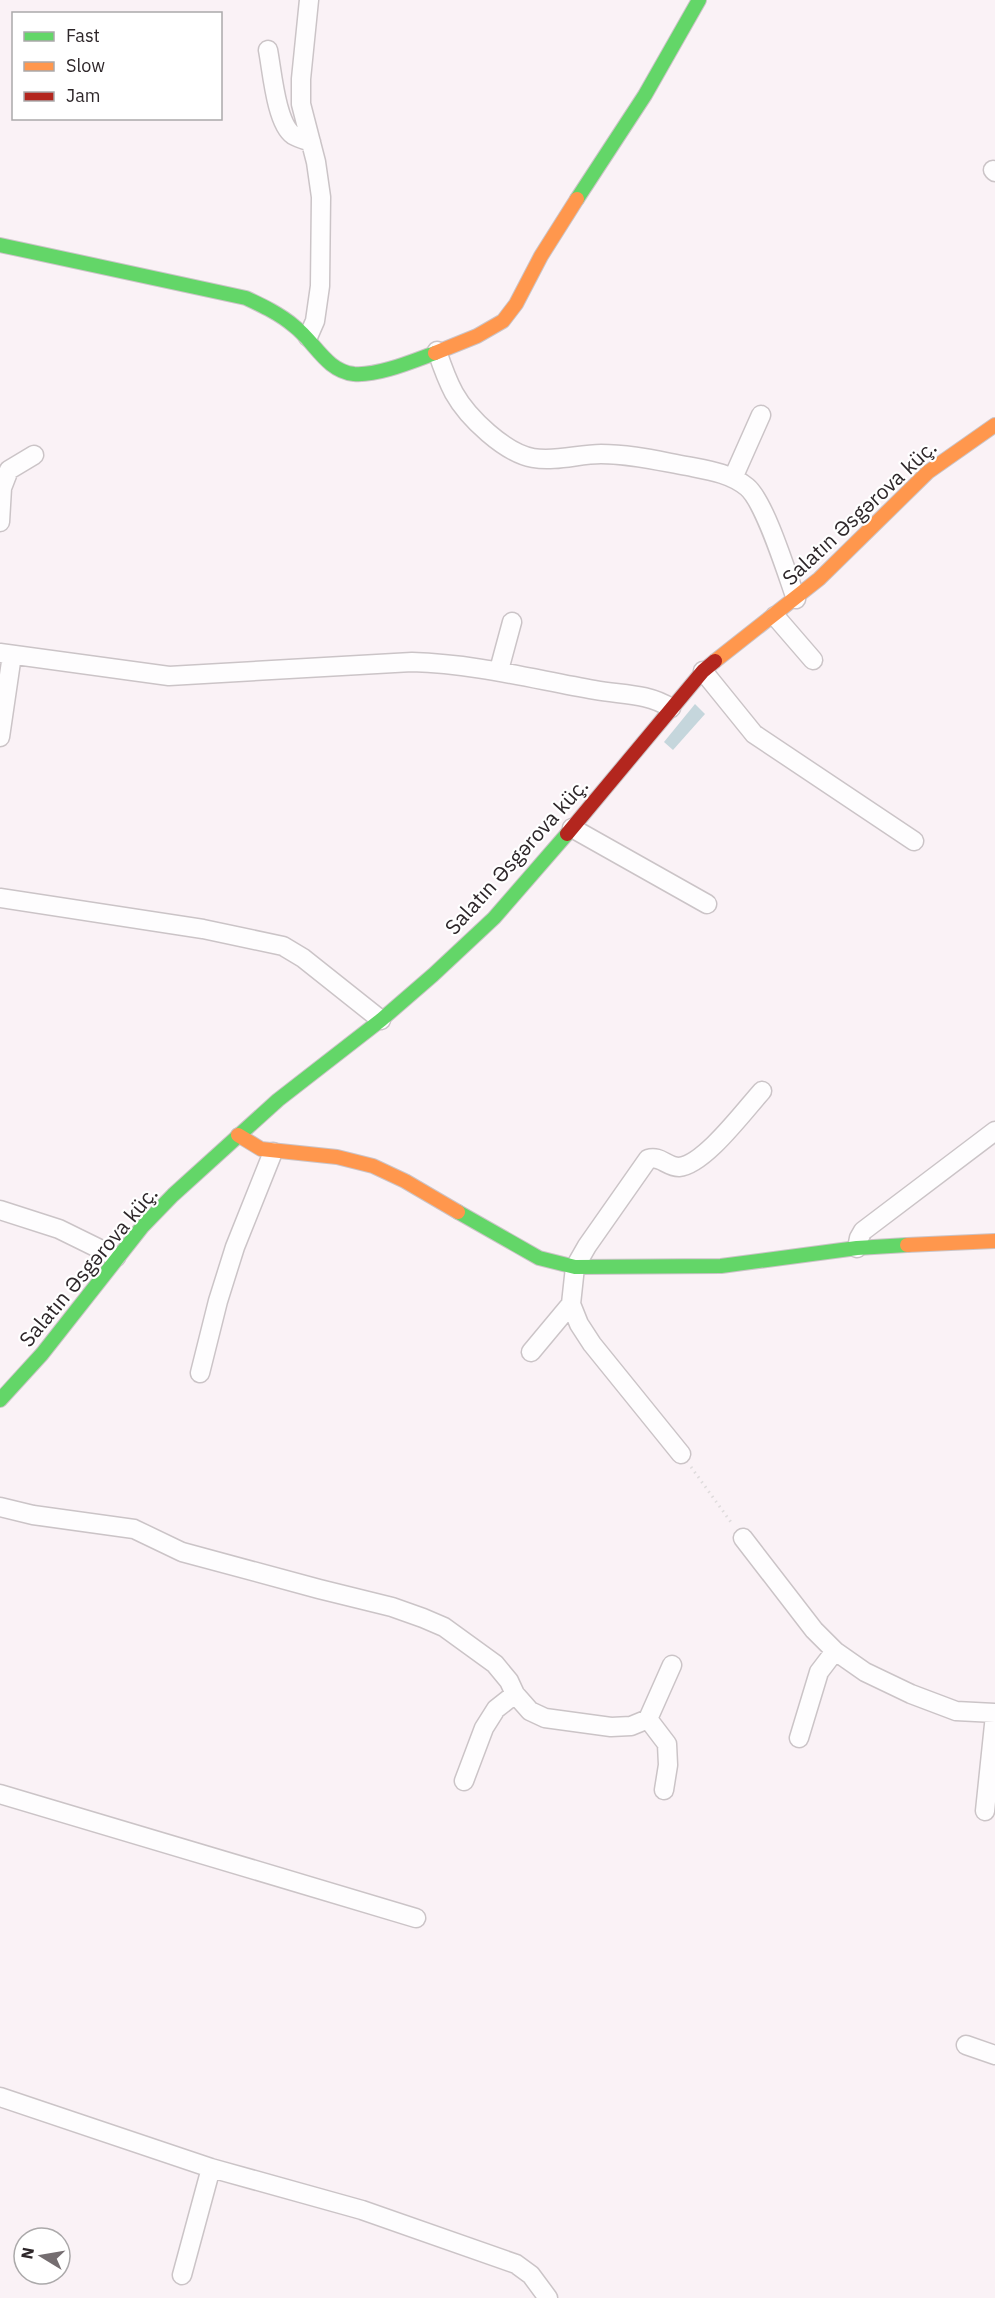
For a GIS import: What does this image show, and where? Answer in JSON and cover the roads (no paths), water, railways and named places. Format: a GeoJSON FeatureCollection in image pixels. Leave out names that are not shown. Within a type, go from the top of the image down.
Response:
{"type":"FeatureCollection","features":[{"type":"Feature","properties":{"kind":"street"},"geometry":{"type":"LineString","coordinates":[[308,337],[315,321],[320,286],[321,230],[321,197],[301,104],[301,79],[309,0]]}},
{"type":"Feature","properties":{"kind":"street"},"geometry":{"type":"LineString","coordinates":[[0,245],[62,256],[246,298],[268,308],[308,337],[322,358],[335,368],[354,374],[365,375],[437,351],[485,333],[502,323],[513,308],[540,256],[667,59],[699,0]]}},
{"type":"Feature","properties":{"kind":"street"},"geometry":{"type":"LineString","coordinates":[[268,50],[278,106],[286,126],[292,134],[311,142]]}},
{"type":"Feature","properties":{"kind":"street"},"geometry":{"type":"LineString","coordinates":[[437,351],[455,396],[470,415],[496,439],[518,454],[549,459],[602,454],[637,457],[712,471],[733,478],[748,488],[759,506],[780,553],[796,598]]}},
{"type":"Feature","properties":{"kind":"street"},"geometry":{"type":"LineString","coordinates":[[733,478],[760,416]]}},
{"type":"Feature","properties":{"kind":"street","name":"Salatın Əsgərova küç."},"geometry":{"type":"LineString","coordinates":[[0,1400],[42,1354],[116,1257],[173,1195],[278,1100],[381,1020],[434,975],[494,918],[704,671],[819,579],[928,472],[995,425]]}},
{"type":"Feature","properties":{"kind":"street"},"geometry":{"type":"LineString","coordinates":[[0,522],[2,488],[9,470],[34,455]]}},
{"type":"Feature","properties":{"kind":"street"},"geometry":{"type":"LineString","coordinates":[[775,616],[813,660]]}},
{"type":"Feature","properties":{"kind":"street"},"geometry":{"type":"LineString","coordinates":[[499,670],[512,622]]}},
{"type":"Feature","properties":{"kind":"street"},"geometry":{"type":"LineString","coordinates":[[0,737],[6,654],[169,676],[412,662],[438,663],[499,670],[597,691],[645,696],[658,700],[671,708]]}},
{"type":"Feature","properties":{"kind":"street"},"geometry":{"type":"LineString","coordinates":[[704,671],[754,734],[914,841]]}},
{"type":"Feature","properties":{"kind":"street"},"geometry":{"type":"LineString","coordinates":[[572,828],[706,904]]}},
{"type":"Feature","properties":{"kind":"street"},"geometry":{"type":"LineString","coordinates":[[0,898],[203,929],[283,946],[303,958],[381,1020]]}},
{"type":"Feature","properties":{"kind":"street"},"geometry":{"type":"LineString","coordinates":[[681,1454],[592,1344],[579,1324],[571,1304],[575,1267],[587,1246],[648,1159],[658,1159],[671,1166],[679,1167],[696,1162],[762,1091]]}},
{"type":"Feature","properties":{"kind":"street"},"geometry":{"type":"LineString","coordinates":[[857,1248],[863,1231],[995,1131]]}},
{"type":"Feature","properties":{"kind":"street"},"geometry":{"type":"LineString","coordinates":[[238,1135],[248,1143],[273,1152],[337,1157],[373,1166],[405,1181],[539,1258],[575,1267],[721,1266],[857,1248],[995,1241]]}},
{"type":"Feature","properties":{"kind":"street"},"geometry":{"type":"LineString","coordinates":[[200,1373],[235,1247],[273,1152]]}},
{"type":"Feature","properties":{"kind":"street"},"geometry":{"type":"LineString","coordinates":[[0,1210],[59,1229],[116,1257]]}},
{"type":"Feature","properties":{"kind":"street"},"geometry":{"type":"LineString","coordinates":[[531,1352],[571,1304]]}},
{"type":"Feature","properties":{"kind":"street"},"geometry":{"type":"LineString","coordinates":[[0,1507],[33,1515],[134,1529],[182,1552],[392,1607],[444,1627],[470,1643],[495,1664],[509,1681],[515,1694],[530,1711],[545,1718],[611,1727],[631,1726],[648,1719],[672,1665]]}},
{"type":"Feature","properties":{"kind":"street"},"geometry":{"type":"LineString","coordinates":[[743,1538],[814,1630],[835,1651],[865,1672],[911,1694],[956,1711],[995,1714],[986,1811]]}},
{"type":"Feature","properties":{"kind":"street"},"geometry":{"type":"LineString","coordinates":[[799,1738],[819,1672],[835,1651]]}},
{"type":"Feature","properties":{"kind":"street"},"geometry":{"type":"LineString","coordinates":[[464,1781],[484,1728],[496,1709],[515,1694]]}},
{"type":"Feature","properties":{"kind":"street"},"geometry":{"type":"LineString","coordinates":[[648,1719],[667,1744],[668,1765],[664,1790]]}},
{"type":"Feature","properties":{"kind":"street"},"geometry":{"type":"LineString","coordinates":[[0,1794],[416,1918]]}},
{"type":"Feature","properties":{"kind":"street"},"geometry":{"type":"LineString","coordinates":[[966,2045],[995,2055]]}},
{"type":"Feature","properties":{"kind":"street"},"geometry":{"type":"LineString","coordinates":[[0,2097],[211,2168],[362,2210],[516,2264],[531,2275],[548,2298]]}},
{"type":"Feature","properties":{"kind":"street"},"geometry":{"type":"LineString","coordinates":[[182,2275],[211,2168]]}}]}
